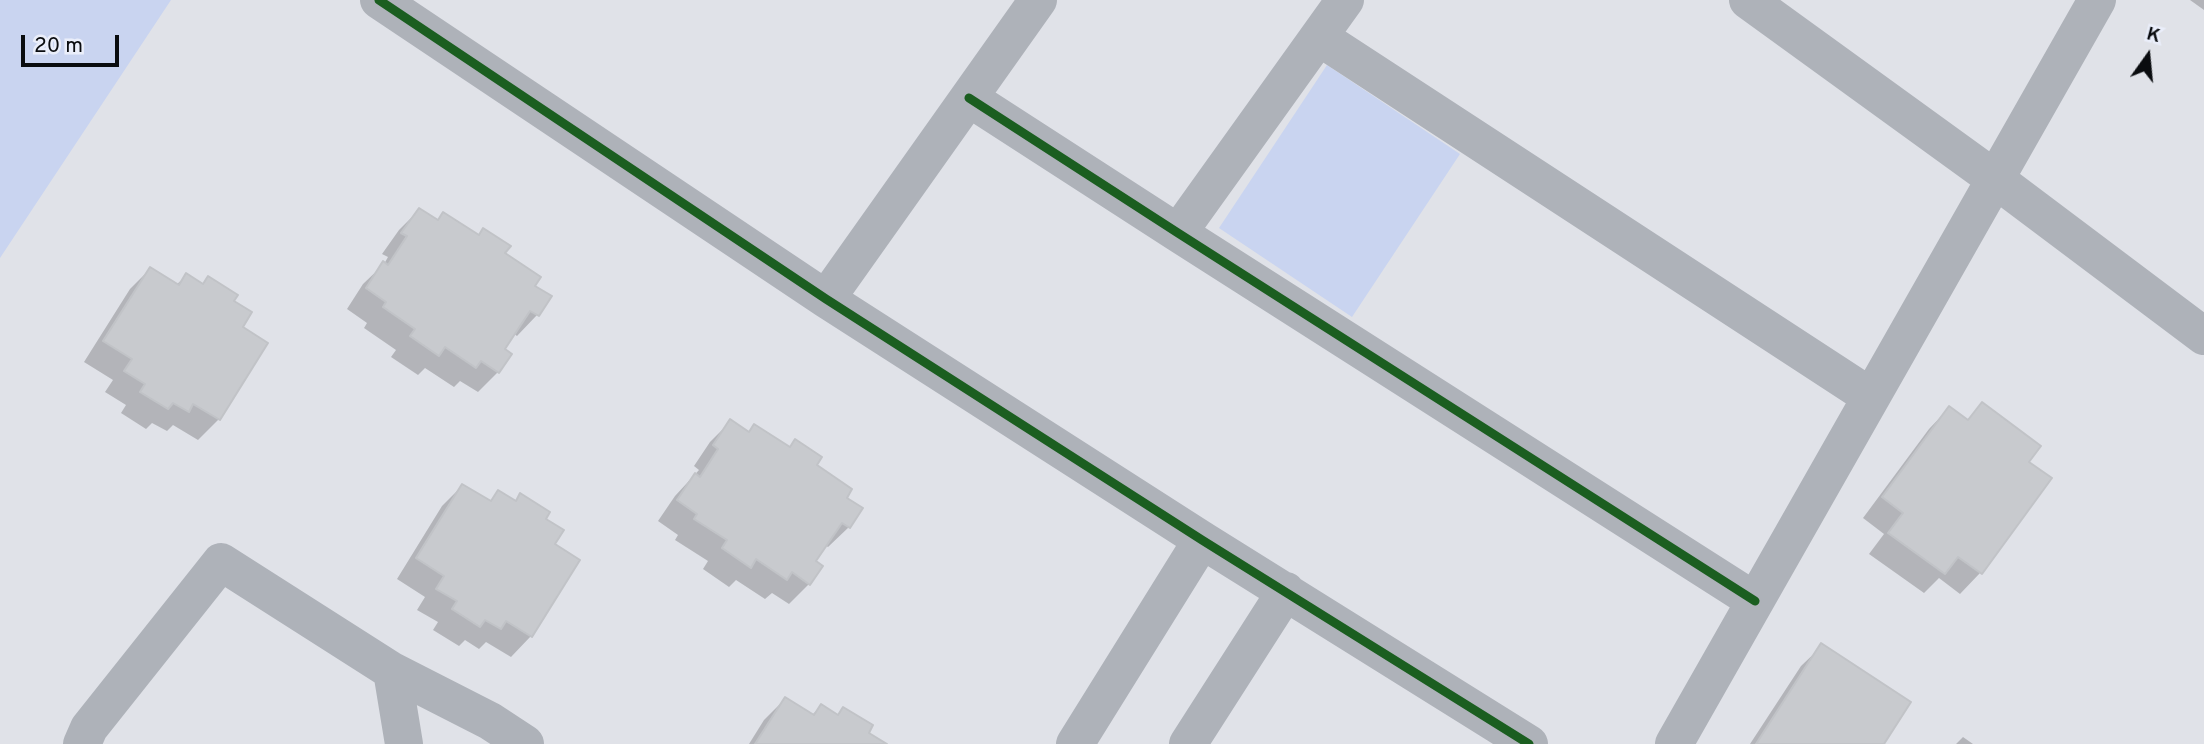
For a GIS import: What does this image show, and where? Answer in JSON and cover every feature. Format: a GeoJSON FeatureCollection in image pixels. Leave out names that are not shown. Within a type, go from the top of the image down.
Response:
{"type":"FeatureCollection","features":[{"type":"Feature","properties":{"kind":"street"},"geometry":{"type":"LineString","coordinates":[[379,0],[826,299],[1202,540],[1529,744]]}},
{"type":"Feature","properties":{"kind":"street"},"geometry":{"type":"LineString","coordinates":[[826,299],[1038,0]]}},
{"type":"Feature","properties":{"kind":"street"},"geometry":{"type":"LineString","coordinates":[[1178,233],[1345,0]]}},
{"type":"Feature","properties":{"kind":"street"},"geometry":{"type":"LineString","coordinates":[[1748,0],[2204,336]]}},
{"type":"Feature","properties":{"kind":"street"},"geometry":{"type":"LineString","coordinates":[[1674,744],[2096,0]]}},
{"type":"Feature","properties":{"kind":"street"},"geometry":{"type":"LineString","coordinates":[[1319,37],[1871,397]]}},
{"type":"Feature","properties":{"kind":"street"},"geometry":{"type":"LineString","coordinates":[[969,98],[1755,601]]}},
{"type":"Feature","properties":{"kind":"street"},"geometry":{"type":"LineString","coordinates":[[1074,744],[1202,540]]}},
{"type":"Feature","properties":{"kind":"street"},"geometry":{"type":"LineString","coordinates":[[82,744],[89,728],[221,562],[392,671],[490,721],[526,744]]}},
{"type":"Feature","properties":{"kind":"street"},"geometry":{"type":"LineString","coordinates":[[1188,744],[1286,591]]}},
{"type":"Feature","properties":{"kind":"street"},"geometry":{"type":"LineString","coordinates":[[392,671],[404,744]]}},
{"type":"Feature","properties":{"kind":"shaded area"},"geometry":{"type":"Polygon","coordinates":[[[0,0],[171,0],[0,258],[0,0]]]}},
{"type":"Feature","properties":{"kind":"shaded area"},"geometry":{"type":"Polygon","coordinates":[[[1327,65],[1460,154],[1352,317],[1219,228],[1327,65]]]}},
{"type":"Feature","properties":{"kind":"building"},"geometry":{"type":"Polygon","coordinates":[[[419,208],[438,220],[443,212],[479,235],[483,228],[511,246],[505,253],[541,277],[535,286],[552,296],[539,316],[530,311],[505,349],[512,354],[499,373],[481,361],[476,368],[445,347],[439,356],[410,336],[415,329],[383,307],[386,302],[366,288],[383,261],[388,265],[407,236],[401,233],[419,208]]]}},
{"type":"Feature","properties":{"kind":"building"},"geometry":{"type":"Polygon","coordinates":[[[150,267],[179,285],[186,273],[203,284],[208,276],[238,295],[234,301],[252,312],[243,327],[268,343],[220,420],[193,404],[189,412],[173,403],[168,409],[140,392],[145,384],[124,371],[132,359],[103,341],[150,267]]]}},
{"type":"Feature","properties":{"kind":"building"},"geometry":{"type":"Polygon","coordinates":[[[1982,402],[2041,446],[2029,462],[2052,478],[1982,574],[1958,557],[1945,574],[1888,533],[1903,513],[1882,497],[1949,406],[1968,420],[1982,402]]]}},
{"type":"Feature","properties":{"kind":"building"},"geometry":{"type":"Polygon","coordinates":[[[730,419],[749,432],[754,424],[790,447],[795,439],[822,457],[817,465],[852,489],[847,498],[863,508],[850,528],[842,523],[816,561],[823,566],[810,585],[792,572],[787,580],[756,559],[751,568],[722,548],[727,540],[694,519],[697,514],[677,500],[695,473],[700,477],[718,449],[713,445],[730,419]]]}},
{"type":"Feature","properties":{"kind":"building"},"geometry":{"type":"Polygon","coordinates":[[[462,484],[491,501],[498,490],[516,501],[520,493],[550,512],[546,519],[564,530],[555,544],[580,560],[532,637],[506,621],[501,629],[485,620],[480,627],[452,609],[457,601],[436,589],[444,576],[416,558],[462,484]]]}},
{"type":"Feature","properties":{"kind":"building"},"geometry":{"type":"Polygon","coordinates":[[[1821,643],[1911,702],[1884,744],[1756,744],[1821,643]]]}},
{"type":"Feature","properties":{"kind":"building"},"geometry":{"type":"Polygon","coordinates":[[[785,697],[814,715],[821,704],[838,715],[843,707],[873,725],[869,733],[887,744],[755,744],[785,697]]]}},
{"type":"Feature","properties":{"kind":"cycle path"},"geometry":{"type":"LineString","coordinates":[[379,0],[826,299],[1202,540],[1529,744]]}},
{"type":"Feature","properties":{"kind":"cycle path"},"geometry":{"type":"LineString","coordinates":[[969,98],[1755,601]]}}]}
